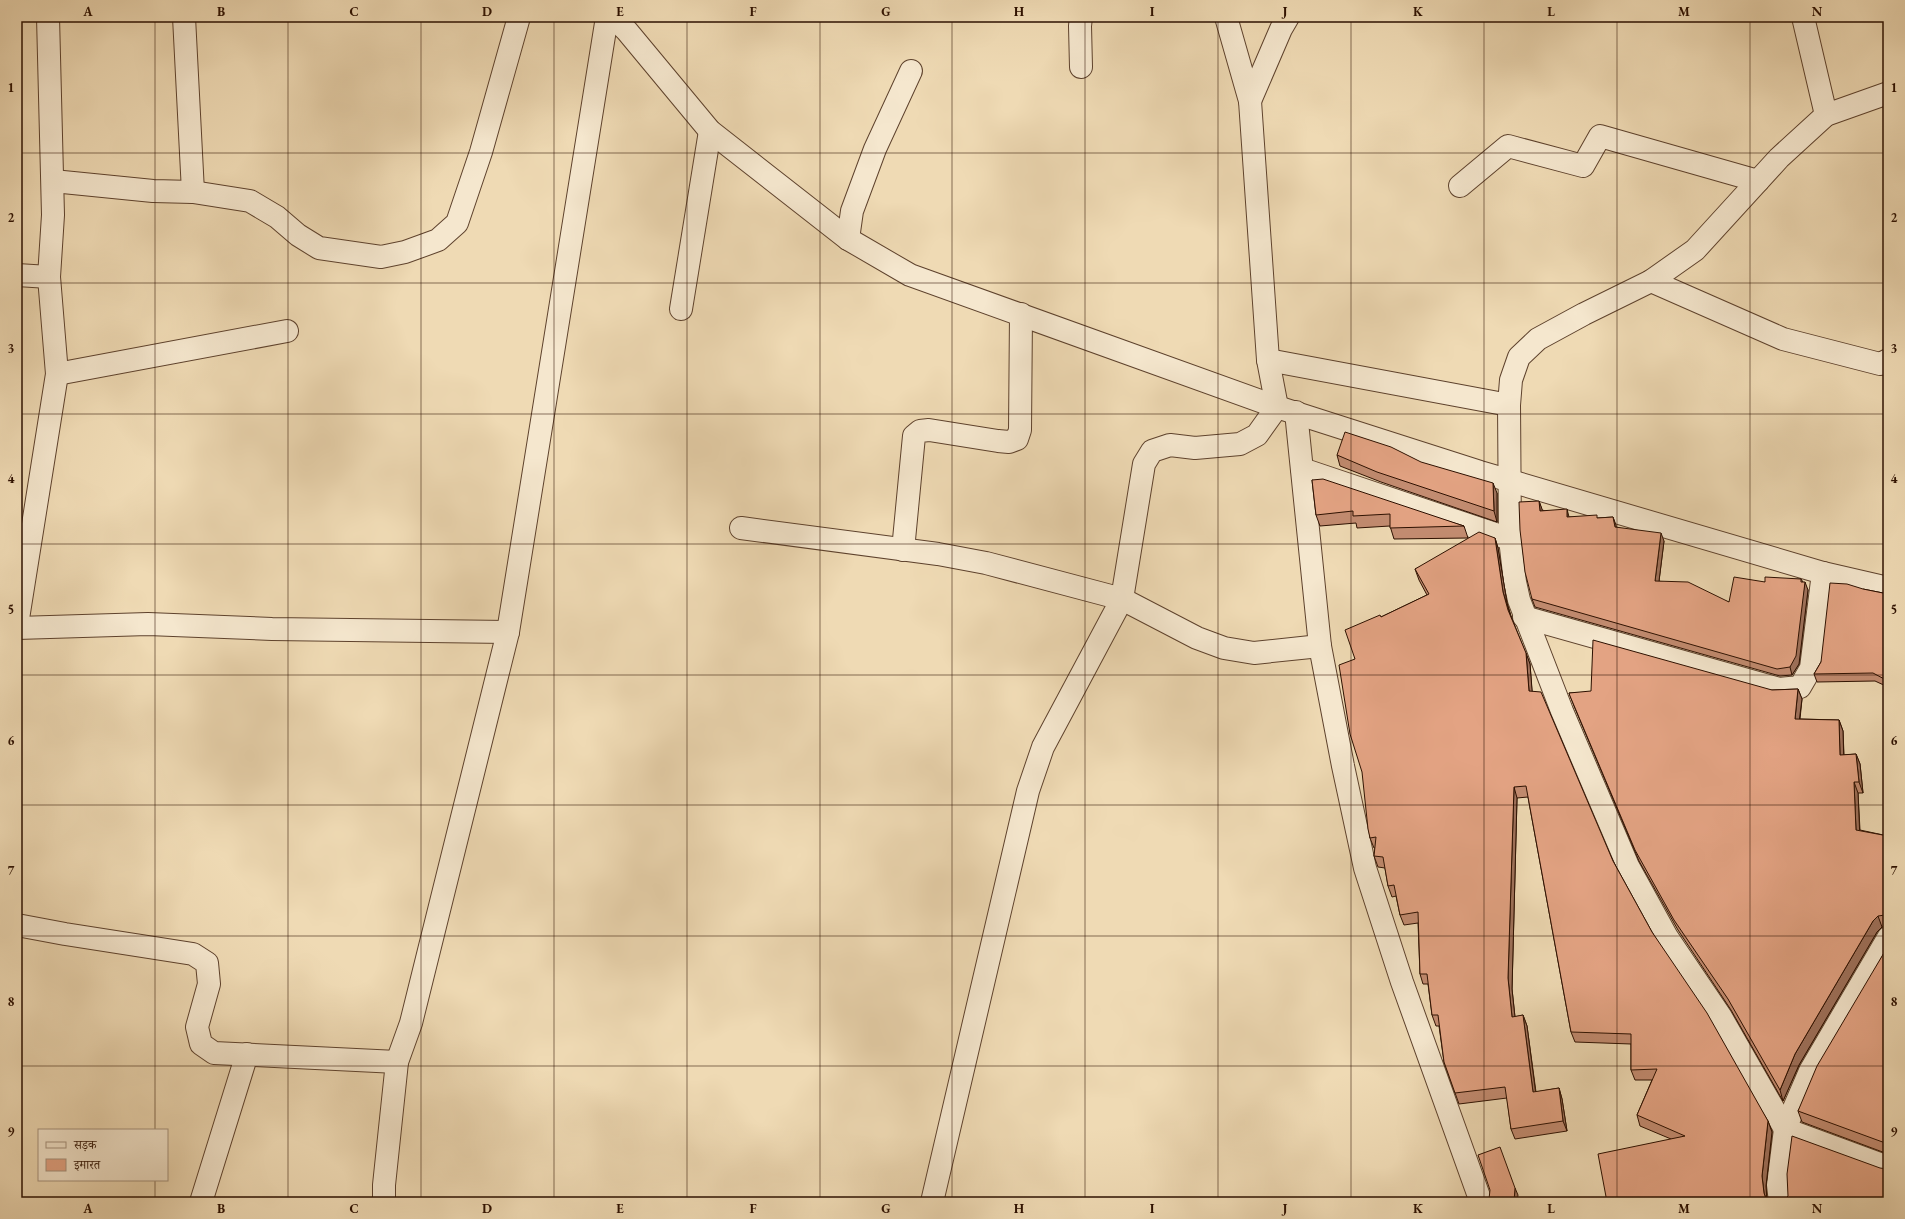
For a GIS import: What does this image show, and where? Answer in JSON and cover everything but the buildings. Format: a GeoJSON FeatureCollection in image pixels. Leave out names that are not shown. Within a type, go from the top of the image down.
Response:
{"type":"FeatureCollection","features":[{"type":"Feature","properties":{"kind":"street"},"geometry":{"type":"LineString","coordinates":[[17,625],[57,374],[49,277],[54,215],[48,17]]}},
{"type":"Feature","properties":{"kind":"street"},"geometry":{"type":"LineString","coordinates":[[184,17],[193,192]]}},
{"type":"Feature","properties":{"kind":"street"},"geometry":{"type":"LineString","coordinates":[[53,181],[153,191],[193,192],[250,201],[277,217],[298,235],[319,248],[381,257],[405,252],[438,240],[457,223],[481,152],[519,17]]}},
{"type":"Feature","properties":{"kind":"street"},"geometry":{"type":"LineString","coordinates":[[384,1202],[384,1185],[397,1062],[411,1022],[508,632],[607,17]]}},
{"type":"Feature","properties":{"kind":"street"},"geometry":{"type":"LineString","coordinates":[[1081,17],[1081,67]]}},
{"type":"Feature","properties":{"kind":"street"},"geometry":{"type":"LineString","coordinates":[[1226,17],[1250,101],[1268,360],[1287,409],[1302,469],[1320,646],[1343,766],[1365,868],[1402,982],[1481,1202]]}},
{"type":"Feature","properties":{"kind":"street"},"geometry":{"type":"LineString","coordinates":[[1250,101],[1281,29],[1288,17]]}},
{"type":"Feature","properties":{"kind":"street"},"geometry":{"type":"LineString","coordinates":[[1804,17],[1826,115]]}},
{"type":"Feature","properties":{"kind":"street"},"geometry":{"type":"LineString","coordinates":[[624,22],[710,131],[848,239],[910,275],[1287,409],[1511,481],[1823,573],[1888,588]]}},
{"type":"Feature","properties":{"kind":"street"},"geometry":{"type":"LineString","coordinates":[[848,239],[852,211],[875,149],[911,71]]}},
{"type":"Feature","properties":{"kind":"street"},"geometry":{"type":"LineString","coordinates":[[1888,93],[1826,115],[1779,158],[1695,250],[1651,281],[1584,314],[1538,339],[1520,357],[1511,380],[1509,405],[1511,481],[1510,538],[1515,582],[1524,617],[1628,866],[1667,937],[1721,1017],[1785,1129],[1888,1167]]}},
{"type":"Feature","properties":{"kind":"street"},"geometry":{"type":"LineString","coordinates":[[681,309],[710,131]]}},
{"type":"Feature","properties":{"kind":"street"},"geometry":{"type":"LineString","coordinates":[[1460,186],[1508,146],[1583,166],[1600,136],[1758,181]]}},
{"type":"Feature","properties":{"kind":"street"},"geometry":{"type":"LineString","coordinates":[[17,276],[49,277]]}},
{"type":"Feature","properties":{"kind":"street"},"geometry":{"type":"LineString","coordinates":[[1651,281],[1783,339],[1880,364],[1888,360]]}},
{"type":"Feature","properties":{"kind":"street"},"geometry":{"type":"LineString","coordinates":[[903,550],[914,436],[920,431],[929,430],[998,441],[1009,442],[1017,439],[1020,430],[1021,314]]}},
{"type":"Feature","properties":{"kind":"street"},"geometry":{"type":"LineString","coordinates":[[57,374],[287,331]]}},
{"type":"Feature","properties":{"kind":"street"},"geometry":{"type":"LineString","coordinates":[[1268,360],[1509,405]]}},
{"type":"Feature","properties":{"kind":"street"},"geometry":{"type":"LineString","coordinates":[[932,1202],[1028,791],[1043,748],[1122,599],[1144,464],[1152,451],[1170,445],[1195,448],[1240,444],[1257,435],[1287,409]]}},
{"type":"Feature","properties":{"kind":"street"},"geometry":{"type":"LineString","coordinates":[[1302,469],[1510,538]]}},
{"type":"Feature","properties":{"kind":"street"},"geometry":{"type":"LineString","coordinates":[[741,528],[938,554],[986,563],[1122,599],[1197,638],[1224,648],[1254,653],[1320,646]]}},
{"type":"Feature","properties":{"kind":"street"},"geometry":{"type":"LineString","coordinates":[[1524,617],[1779,689],[1800,687],[1811,668],[1823,573]]}},
{"type":"Feature","properties":{"kind":"street"},"geometry":{"type":"LineString","coordinates":[[17,628],[148,624],[272,629],[508,632]]}},
{"type":"Feature","properties":{"kind":"street"},"geometry":{"type":"LineString","coordinates":[[17,925],[129,945],[193,954],[207,963],[209,984],[197,1027],[201,1044],[214,1053],[397,1062]]}},
{"type":"Feature","properties":{"kind":"street"},"geometry":{"type":"LineString","coordinates":[[1780,1202],[1778,1186],[1785,1129],[1810,1071],[1888,938]]}},
{"type":"Feature","properties":{"kind":"street"},"geometry":{"type":"LineString","coordinates":[[201,1202],[247,1054]]}}]}
